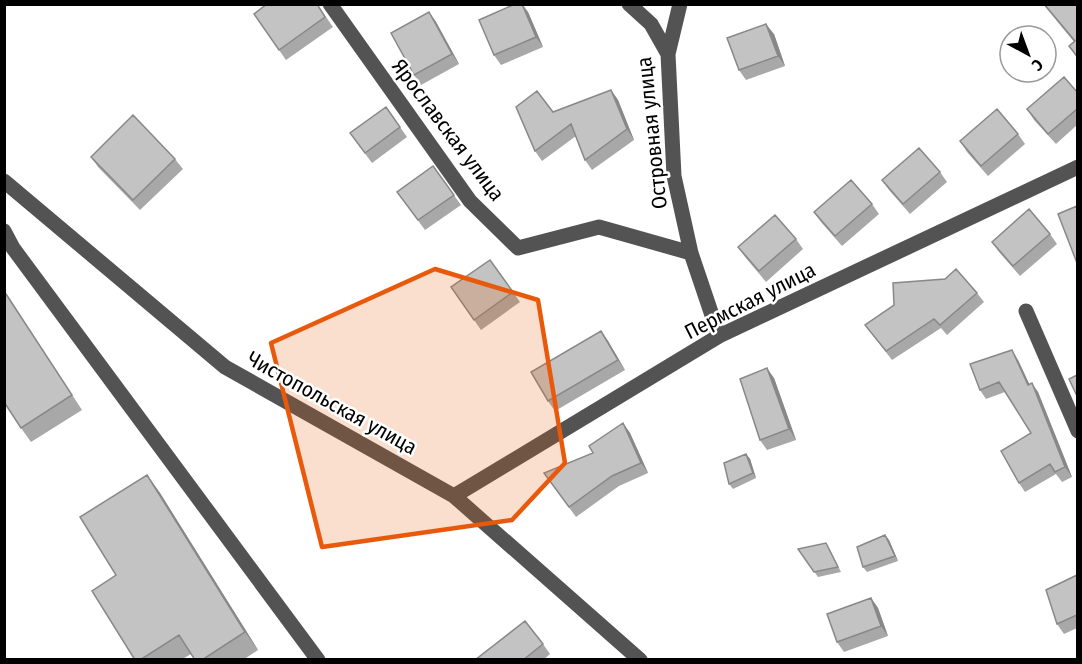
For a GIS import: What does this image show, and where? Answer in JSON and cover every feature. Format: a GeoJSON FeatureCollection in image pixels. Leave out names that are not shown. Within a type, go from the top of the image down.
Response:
{"type":"FeatureCollection","features":[{"type":"Feature","properties":{"kind":"street","name":"Ярославская улица"},"geometry":{"type":"LineString","coordinates":[[330,4],[470,201],[518,248],[599,226],[691,253]]}},
{"type":"Feature","properties":{"kind":"street","name":"Островная улица"},"geometry":{"type":"LineString","coordinates":[[629,4],[651,24],[668,54],[674,176],[691,253],[719,336]]}},
{"type":"Feature","properties":{"kind":"street"},"geometry":{"type":"LineString","coordinates":[[668,54],[680,4]]}},
{"type":"Feature","properties":{"kind":"street","name":"Пермская улица"},"geometry":{"type":"LineString","coordinates":[[454,496],[719,336],[1077,167]]}},
{"type":"Feature","properties":{"kind":"street","name":"Чистопольская улица"},"geometry":{"type":"LineString","coordinates":[[4,181],[225,367],[454,496],[640,660]]}},
{"type":"Feature","properties":{"kind":"street"},"geometry":{"type":"LineString","coordinates":[[4,231],[13,248],[318,660]]}},
{"type":"Feature","properties":{"kind":"street"},"geometry":{"type":"LineString","coordinates":[[1026,312],[1077,431]]}},
{"type":"Feature","properties":{"kind":"highlighted area"},"geometry":{"type":"Polygon","coordinates":[[[435,269],[538,300],[565,463],[512,520],[322,547],[271,343],[435,269]]]}},
{"type":"Feature","properties":{"kind":"building"},"geometry":{"type":"Polygon","coordinates":[[[267,4],[317,4],[325,17],[279,50],[254,14],[267,4]]]}},
{"type":"Feature","properties":{"kind":"building"},"geometry":{"type":"Polygon","coordinates":[[[515,4],[522,4],[536,37],[494,55],[479,20],[515,4]]]}},
{"type":"Feature","properties":{"kind":"building"},"geometry":{"type":"Polygon","coordinates":[[[1044,4],[1077,4],[1077,56],[1069,46],[1075,41],[1044,4]]]}},
{"type":"Feature","properties":{"kind":"building"},"geometry":{"type":"Polygon","coordinates":[[[429,12],[452,54],[414,75],[391,33],[429,12]]]}},
{"type":"Feature","properties":{"kind":"building"},"geometry":{"type":"Polygon","coordinates":[[[766,24],[778,56],[739,70],[727,38],[766,24]]]}},
{"type":"Feature","properties":{"kind":"building"},"geometry":{"type":"Polygon","coordinates":[[[1064,77],[1077,92],[1077,109],[1048,134],[1027,109],[1064,77]]]}},
{"type":"Feature","properties":{"kind":"building"},"geometry":{"type":"Polygon","coordinates":[[[611,90],[627,129],[585,160],[571,124],[535,151],[516,107],[537,91],[553,112],[611,90]]]}},
{"type":"Feature","properties":{"kind":"building"},"geometry":{"type":"Polygon","coordinates":[[[386,107],[400,127],[365,153],[350,133],[386,107]]]}},
{"type":"Feature","properties":{"kind":"building"},"geometry":{"type":"Polygon","coordinates":[[[997,109],[1018,134],[981,166],[960,141],[997,109]]]}},
{"type":"Feature","properties":{"kind":"building"},"geometry":{"type":"Polygon","coordinates":[[[133,115],[175,159],[133,200],[91,157],[133,115]]]}},
{"type":"Feature","properties":{"kind":"building"},"geometry":{"type":"Polygon","coordinates":[[[919,148],[940,172],[903,204],[882,180],[919,148]]]}},
{"type":"Feature","properties":{"kind":"building"},"geometry":{"type":"Polygon","coordinates":[[[433,166],[454,195],[418,220],[397,192],[433,166]]]}},
{"type":"Feature","properties":{"kind":"building"},"geometry":{"type":"Polygon","coordinates":[[[851,180],[872,204],[835,236],[814,212],[851,180]]]}},
{"type":"Feature","properties":{"kind":"building"},"geometry":{"type":"Polygon","coordinates":[[[1077,206],[1077,263],[1058,214],[1077,206]]]}},
{"type":"Feature","properties":{"kind":"building"},"geometry":{"type":"Polygon","coordinates":[[[1029,209],[1050,234],[1013,266],[992,242],[1029,209]]]}},
{"type":"Feature","properties":{"kind":"building"},"geometry":{"type":"Polygon","coordinates":[[[775,215],[796,239],[759,271],[738,247],[775,215]]]}},
{"type":"Feature","properties":{"kind":"building"},"geometry":{"type":"Polygon","coordinates":[[[490,260],[513,292],[474,320],[451,287],[490,260]]]}},
{"type":"Feature","properties":{"kind":"building"},"geometry":{"type":"Polygon","coordinates":[[[956,269],[977,293],[940,325],[934,319],[886,351],[865,325],[894,305],[893,283],[945,279],[956,269]]]}},
{"type":"Feature","properties":{"kind":"building"},"geometry":{"type":"Polygon","coordinates":[[[4,291],[72,395],[21,428],[4,402],[4,291]]]}},
{"type":"Feature","properties":{"kind":"building"},"geometry":{"type":"Polygon","coordinates":[[[601,331],[618,360],[548,401],[531,372],[601,331]]]}},
{"type":"Feature","properties":{"kind":"building"},"geometry":{"type":"Polygon","coordinates":[[[1012,350],[1028,385],[1032,383],[1065,467],[1055,472],[1050,464],[1019,483],[1001,451],[1031,433],[999,382],[980,390],[970,364],[1012,350]]]}},
{"type":"Feature","properties":{"kind":"building"},"geometry":{"type":"Polygon","coordinates":[[[767,368],[789,429],[760,440],[740,379],[767,368]]]}},
{"type":"Feature","properties":{"kind":"building"},"geometry":{"type":"Polygon","coordinates":[[[1077,375],[1077,396],[1069,379],[1077,375]]]}},
{"type":"Feature","properties":{"kind":"building"},"geometry":{"type":"Polygon","coordinates":[[[623,423],[641,463],[612,476],[569,507],[544,473],[593,453],[589,446],[623,423]]]}},
{"type":"Feature","properties":{"kind":"building"},"geometry":{"type":"Polygon","coordinates":[[[746,454],[753,473],[729,484],[724,463],[746,454]]]}},
{"type":"Feature","properties":{"kind":"building"},"geometry":{"type":"Polygon","coordinates":[[[147,475],[245,632],[202,660],[195,660],[179,635],[140,660],[135,660],[92,591],[116,575],[80,517],[147,475]]]}},
{"type":"Feature","properties":{"kind":"building"},"geometry":{"type":"Polygon","coordinates":[[[885,535],[895,556],[863,567],[857,547],[885,535]]]}},
{"type":"Feature","properties":{"kind":"building"},"geometry":{"type":"Polygon","coordinates":[[[826,543],[838,567],[814,572],[798,549],[826,543]]]}},
{"type":"Feature","properties":{"kind":"building"},"geometry":{"type":"Polygon","coordinates":[[[1077,575],[1077,615],[1057,624],[1046,590],[1077,575]]]}},
{"type":"Feature","properties":{"kind":"building"},"geometry":{"type":"Polygon","coordinates":[[[871,598],[881,626],[837,642],[827,614],[871,598]]]}},
{"type":"Feature","properties":{"kind":"building"},"geometry":{"type":"Polygon","coordinates":[[[525,621],[543,644],[523,660],[475,660],[525,621]]]}}]}
